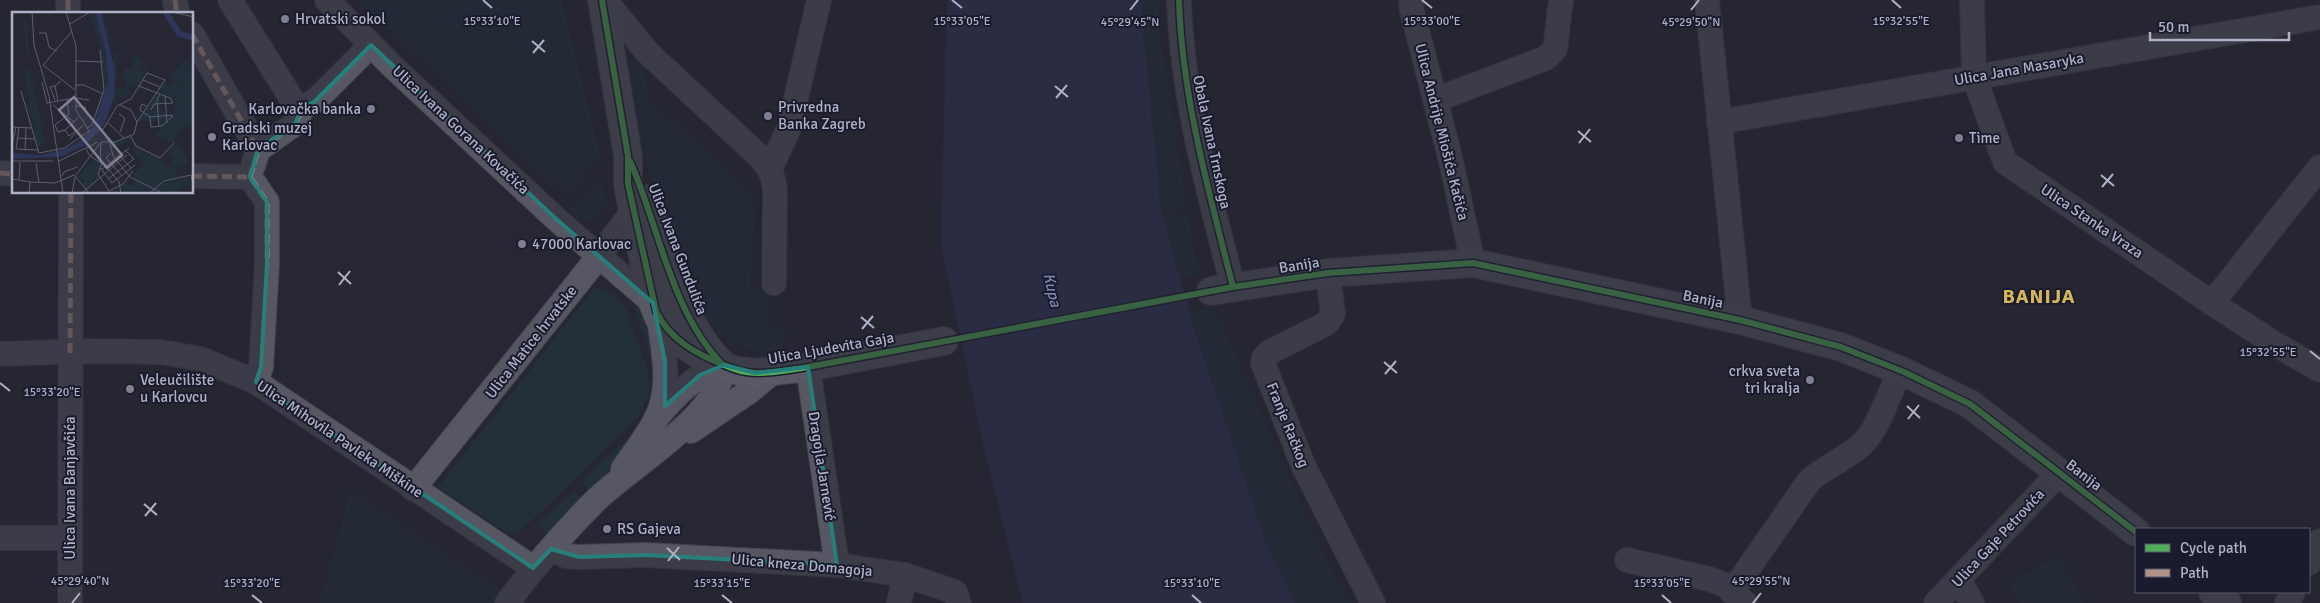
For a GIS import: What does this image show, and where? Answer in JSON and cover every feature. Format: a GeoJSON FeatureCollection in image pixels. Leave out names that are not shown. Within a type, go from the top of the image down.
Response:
{"type":"FeatureCollection","features":[{"type":"Feature","properties":{"kind":"main road","name":"Ulica Ivana Gundulića"},"geometry":{"type":"LineString","coordinates":[[603,0],[611,62],[628,156],[639,202],[656,310]]}},
{"type":"Feature","properties":{"kind":"main road","name":"Ulica Ivana Gundulića"},"geometry":{"type":"LineString","coordinates":[[639,202],[693,325],[716,356]]}},
{"type":"Feature","properties":{"kind":"main road","name":"Banija"},"geometry":{"type":"LineString","coordinates":[[1222,289],[1328,273],[1473,263],[1740,320],[1841,347],[1900,371],[1970,404],[2135,531]]}},
{"type":"Feature","properties":{"kind":"main road"},"geometry":{"type":"LineString","coordinates":[[656,310],[684,344],[708,360],[716,356]]}},
{"type":"Feature","properties":{"kind":"main road","name":"Ulica Ljudevita Gaja"},"geometry":{"type":"LineString","coordinates":[[716,356],[745,372],[774,371],[808,367],[944,341]]}},
{"type":"Feature","properties":{"kind":"main road"},"geometry":{"type":"LineString","coordinates":[[2214,593],[2227,603]]}},
{"type":"Feature","properties":{"kind":"street"},"geometry":{"type":"LineString","coordinates":[[230,0],[293,101],[302,107]]}},
{"type":"Feature","properties":{"kind":"street","name":"Ulica Ivana Gorana Kovačića"},"geometry":{"type":"LineString","coordinates":[[327,0],[371,45],[555,218],[600,255],[656,310]]}},
{"type":"Feature","properties":{"kind":"street"},"geometry":{"type":"LineString","coordinates":[[603,0],[647,52],[770,169],[774,177],[775,191],[774,283]]}},
{"type":"Feature","properties":{"kind":"street"},"geometry":{"type":"LineString","coordinates":[[770,169],[789,128],[819,0]]}},
{"type":"Feature","properties":{"kind":"street","name":"Obala Ivana Trnskoga"},"geometry":{"type":"LineString","coordinates":[[1180,0],[1180,42],[1222,289]]}},
{"type":"Feature","properties":{"kind":"street","name":"Ulica Andrije Miošića Kačića"},"geometry":{"type":"LineString","coordinates":[[1411,0],[1412,11],[1473,263]]}},
{"type":"Feature","properties":{"kind":"street"},"geometry":{"type":"LineString","coordinates":[[1435,100],[1546,58],[1555,49],[1561,0]]}},
{"type":"Feature","properties":{"kind":"street"},"geometry":{"type":"LineString","coordinates":[[1707,0],[1740,320]]}},
{"type":"Feature","properties":{"kind":"street","name":"Ulica Stanka Vraza"},"geometry":{"type":"LineString","coordinates":[[1972,0],[1974,77],[2006,162],[2212,303],[2275,344],[2320,370]]}},
{"type":"Feature","properties":{"kind":"street","name":"Ulica Jana Masaryka"},"geometry":{"type":"LineString","coordinates":[[1719,122],[2320,17]]}},
{"type":"Feature","properties":{"kind":"street"},"geometry":{"type":"LineString","coordinates":[[194,38],[258,150]]}},
{"type":"Feature","properties":{"kind":"street"},"geometry":{"type":"LineString","coordinates":[[250,177],[258,150],[296,123],[302,107],[314,102],[371,45]]}},
{"type":"Feature","properties":{"kind":"street"},"geometry":{"type":"LineString","coordinates":[[611,62],[631,52],[647,52]]}},
{"type":"Feature","properties":{"kind":"street"},"geometry":{"type":"LineString","coordinates":[[751,149],[772,149],[782,144]]}},
{"type":"Feature","properties":{"kind":"street"},"geometry":{"type":"LineString","coordinates":[[2212,303],[2320,167]]}},
{"type":"Feature","properties":{"kind":"street"},"geometry":{"type":"LineString","coordinates":[[194,176],[250,177]]}},
{"type":"Feature","properties":{"kind":"street"},"geometry":{"type":"LineString","coordinates":[[250,177],[267,202],[267,264],[261,367],[256,382]]}},
{"type":"Feature","properties":{"kind":"street","name":"Ulica Ivana Banjavčića"},"geometry":{"type":"LineString","coordinates":[[70,603],[71,194]]}},
{"type":"Feature","properties":{"kind":"street","name":"Ulica Matice hrvatske"},"geometry":{"type":"LineString","coordinates":[[413,489],[600,255],[639,202]]}},
{"type":"Feature","properties":{"kind":"street","name":"Franje Račkog"},"geometry":{"type":"LineString","coordinates":[[1328,273],[1333,314],[1331,318],[1327,323],[1268,352],[1263,363],[1303,465],[1373,603]]}},
{"type":"Feature","properties":{"kind":"street","name":"Ulica Ljudevita Gaja"},"geometry":{"type":"LineString","coordinates":[[656,310],[665,361],[665,387],[656,418]]}},
{"type":"Feature","properties":{"kind":"street","name":"Ulica Mihovila Pavleka Miškine"},"geometry":{"type":"LineString","coordinates":[[0,354],[88,351],[161,352],[201,359],[256,382],[533,568]]}},
{"type":"Feature","properties":{"kind":"street","name":"Ulica Ljudevita Gaja"},"geometry":{"type":"LineString","coordinates":[[616,482],[656,418],[688,384],[700,375],[716,356]]}},
{"type":"Feature","properties":{"kind":"street","name":"Ulica Ljudevita Gaja"},"geometry":{"type":"LineString","coordinates":[[507,603],[533,568],[551,548],[616,482],[639,466],[667,442],[702,408],[722,379],[716,356]]}},
{"type":"Feature","properties":{"kind":"street","name":"Dragojla Jarnević"},"geometry":{"type":"LineString","coordinates":[[808,367],[837,565]]}},
{"type":"Feature","properties":{"kind":"street","name":"Ulica Ljudevita Gaja"},"geometry":{"type":"LineString","coordinates":[[667,442],[715,416],[774,371]]}},
{"type":"Feature","properties":{"kind":"street"},"geometry":{"type":"LineString","coordinates":[[1627,560],[1709,579],[1725,586],[1738,597],[1809,481],[1866,440],[1900,371]]}},
{"type":"Feature","properties":{"kind":"street","name":"Ulica Gaje Petrovića"},"geometry":{"type":"LineString","coordinates":[[1936,603],[2060,472]]}},
{"type":"Feature","properties":{"kind":"street"},"geometry":{"type":"LineString","coordinates":[[0,538],[70,538]]}},
{"type":"Feature","properties":{"kind":"street"},"geometry":{"type":"LineString","coordinates":[[2310,560],[2320,541]]}},
{"type":"Feature","properties":{"kind":"street","name":"Ulica kneza Domagoja"},"geometry":{"type":"LineString","coordinates":[[551,548],[566,556],[579,557],[646,555],[837,565],[905,575],[957,598]]}},
{"type":"Feature","properties":{"kind":"street"},"geometry":{"type":"LineString","coordinates":[[899,603],[905,575]]}},
{"type":"Feature","properties":{"kind":"street"},"geometry":{"type":"LineString","coordinates":[[1959,580],[1972,603]]}},
{"type":"Feature","properties":{"kind":"highlighted area"},"geometry":{"type":"Polygon","coordinates":[[[371,45],[555,218],[653,303],[665,361],[665,406],[700,375],[724,365],[756,373],[808,367],[837,565],[646,555],[579,557],[551,549],[533,568],[256,382],[261,367],[267,264],[267,202],[250,177],[258,150],[296,123],[302,107],[314,102],[371,45]]]}},
{"type":"Feature","properties":{"kind":"shaded area"},"geometry":{"type":"Polygon","coordinates":[[[357,0],[562,0],[601,157],[565,196],[357,0]]]}},
{"type":"Feature","properties":{"kind":"shaded area"},"geometry":{"type":"Polygon","coordinates":[[[1140,0],[1160,0],[1158,22],[1187,205],[1161,210],[1140,0]]]}},
{"type":"Feature","properties":{"kind":"shaded area"},"geometry":{"type":"Polygon","coordinates":[[[642,58],[650,101],[752,192],[756,215],[750,286],[771,289],[768,325],[784,328],[778,359],[730,343],[703,317],[684,284],[633,117],[627,63],[642,58]]]}},
{"type":"Feature","properties":{"kind":"shaded area"},"geometry":{"type":"Polygon","coordinates":[[[597,179],[602,180],[607,205],[593,221],[581,221],[568,210],[597,179]]]}},
{"type":"Feature","properties":{"kind":"shaded area"},"geometry":{"type":"Polygon","coordinates":[[[1188,212],[1199,274],[1180,277],[1163,217],[1188,212]]]}},
{"type":"Feature","properties":{"kind":"shaded area"},"geometry":{"type":"Polygon","coordinates":[[[595,287],[614,294],[626,309],[649,373],[650,391],[639,417],[523,529],[514,533],[506,532],[438,487],[595,287]]]}},
{"type":"Feature","properties":{"kind":"shaded area"},"geometry":{"type":"Polygon","coordinates":[[[635,301],[650,326],[654,367],[634,309],[635,301]]]}},
{"type":"Feature","properties":{"kind":"shaded area"},"geometry":{"type":"Polygon","coordinates":[[[1214,307],[1327,562],[1351,603],[1295,603],[1265,541],[1189,312],[1214,307]]]}},
{"type":"Feature","properties":{"kind":"shaded area"},"geometry":{"type":"Polygon","coordinates":[[[626,439],[634,443],[617,464],[590,491],[581,482],[626,439]]]}},
{"type":"Feature","properties":{"kind":"shaded area"},"geometry":{"type":"Polygon","coordinates":[[[350,490],[501,592],[493,603],[320,603],[350,490]]]}},
{"type":"Feature","properties":{"kind":"shaded area"},"geometry":{"type":"Polygon","coordinates":[[[574,490],[582,499],[547,534],[538,525],[574,490]]]}},
{"type":"Feature","properties":{"kind":"shaded area"},"geometry":{"type":"Polygon","coordinates":[[[2058,556],[2084,603],[2020,603],[2009,583],[2058,556]]]}},
{"type":"Feature","properties":{"kind":"water","name":"Kupa"},"geometry":{"type":"Polygon","coordinates":[[[947,0],[1140,0],[1161,210],[1194,329],[1265,541],[1295,603],[1023,603],[982,439],[941,244],[947,0]]]}},
{"type":"Feature","properties":{"kind":"marked path"},"geometry":{"type":"LineString","coordinates":[[68,0],[68,12]]}},
{"type":"Feature","properties":{"kind":"marked path"},"geometry":{"type":"LineString","coordinates":[[175,0],[177,12]]}},
{"type":"Feature","properties":{"kind":"marked path"},"geometry":{"type":"LineString","coordinates":[[194,38],[258,150]]}},
{"type":"Feature","properties":{"kind":"marked path"},"geometry":{"type":"LineString","coordinates":[[250,177],[258,150],[296,123],[302,107]]}},
{"type":"Feature","properties":{"kind":"marked path"},"geometry":{"type":"LineString","coordinates":[[0,173],[12,174]]}},
{"type":"Feature","properties":{"kind":"marked path"},"geometry":{"type":"LineString","coordinates":[[194,176],[250,177],[267,202],[267,264]]}},
{"type":"Feature","properties":{"kind":"marked path"},"geometry":{"type":"LineString","coordinates":[[70,353],[71,194]]}},
{"type":"Feature","properties":{"kind":"cycle path"},"geometry":{"type":"LineString","coordinates":[[602,0],[628,156],[628,184],[656,311],[668,330],[684,344],[703,356],[735,369],[761,373],[808,367],[1233,287],[1328,273],[1473,263],[1740,320],[1841,347],[1904,372],[1970,404],[2135,531]]}},
{"type":"Feature","properties":{"kind":"cycle path"},"geometry":{"type":"LineString","coordinates":[[1179,0],[1181,37],[1191,109],[1206,180],[1233,287]]}},
{"type":"Feature","properties":{"kind":"cycle path"},"geometry":{"type":"LineString","coordinates":[[630,161],[678,294],[690,319],[705,343],[722,364]]}},
{"type":"Feature","properties":{"kind":"place","name":"Hrvatski sokol"},"geometry":{"type":"Point","coordinates":[285,19]}},
{"type":"Feature","properties":{"kind":"place","name":"Karlovačka banka"},"geometry":{"type":"Point","coordinates":[371,109]}},
{"type":"Feature","properties":{"kind":"place","name":"Privredna Banka Zagreb"},"geometry":{"type":"Point","coordinates":[768,116]}},
{"type":"Feature","properties":{"kind":"place","name":"Gradski muzej Karlovac"},"geometry":{"type":"Point","coordinates":[212,137]}},
{"type":"Feature","properties":{"kind":"place","name":"Time"},"geometry":{"type":"Point","coordinates":[1959,138]}},
{"type":"Feature","properties":{"kind":"place","name":"47000 Karlovac"},"geometry":{"type":"Point","coordinates":[522,244]}},
{"type":"Feature","properties":{"kind":"place","name":"crkva sveta tri kralja"},"geometry":{"type":"Point","coordinates":[1810,380]}},
{"type":"Feature","properties":{"kind":"place","name":"Veleučilište u Karlovcu"},"geometry":{"type":"Point","coordinates":[130,389]}},
{"type":"Feature","properties":{"kind":"place","name":"RS Gajeva"},"geometry":{"type":"Point","coordinates":[607,529]}},
{"type":"Feature","properties":{"kind":"district","name":"BANIJA"},"geometry":{"type":"Point","coordinates":[2039,296]}}]}
